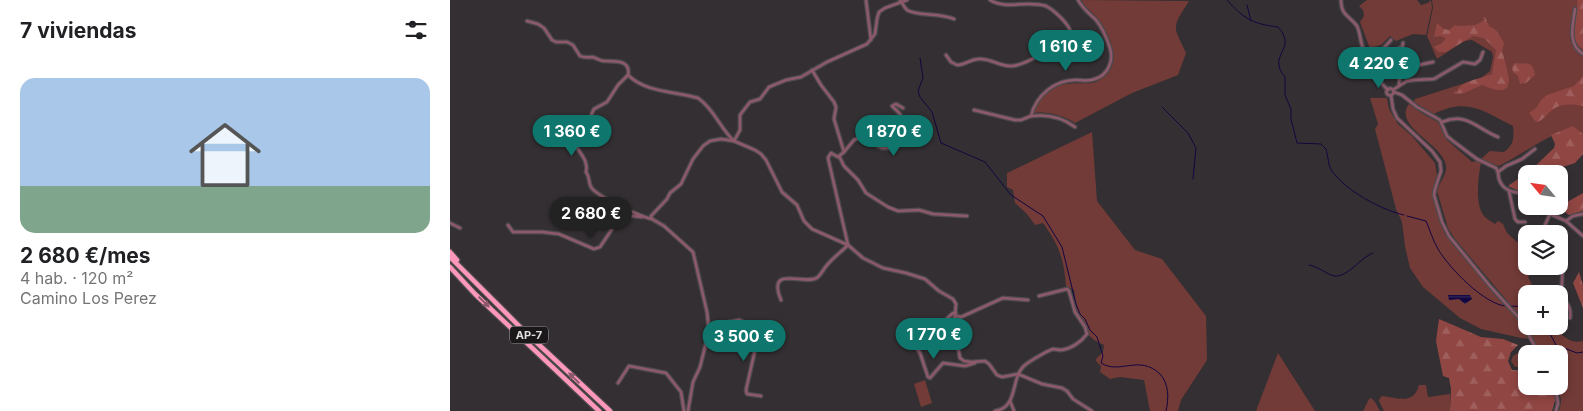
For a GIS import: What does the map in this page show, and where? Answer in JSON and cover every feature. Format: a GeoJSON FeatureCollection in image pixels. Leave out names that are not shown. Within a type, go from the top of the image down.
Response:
{"type":"FeatureCollection","features":[{"type":"Feature","properties":{"kind":"highway"},"geometry":{"type":"LineString","coordinates":[[450,252],[478,286]]}},
{"type":"Feature","properties":{"kind":"highway","name":"AP-7"},"geometry":{"type":"LineString","coordinates":[[450,257],[610,411]]}},
{"type":"Feature","properties":{"kind":"highway","name":"AP-7"},"geometry":{"type":"LineString","coordinates":[[450,267],[475,294],[599,411]]}},
{"type":"Feature","properties":{"kind":"street"},"geometry":{"type":"LineString","coordinates":[[866,0],[871,40]]}},
{"type":"Feature","properties":{"kind":"street"},"geometry":{"type":"LineString","coordinates":[[734,141],[740,130],[740,114],[750,102],[760,99],[769,87],[786,80],[801,77],[866,44],[875,34],[877,19],[882,10],[907,0]]}},
{"type":"Feature","properties":{"kind":"street"},"geometry":{"type":"LineString","coordinates":[[946,55],[951,62],[957,65],[970,60],[982,59],[1002,66],[1013,66],[1025,63],[1068,44],[1072,40],[1072,34],[1065,23],[1048,7],[1038,2],[1028,0],[998,4],[990,0]]}},
{"type":"Feature","properties":{"kind":"street"},"geometry":{"type":"LineString","coordinates":[[1031,116],[1039,98],[1051,88],[1069,80],[1095,79],[1105,73],[1110,65],[1110,48],[1098,24],[1084,10],[1078,0]]}},
{"type":"Feature","properties":{"kind":"street"},"geometry":{"type":"LineString","coordinates":[[1341,0],[1344,14],[1358,28],[1365,53],[1376,78],[1388,90],[1387,93],[1391,95],[1393,109],[1397,118],[1432,151],[1440,162],[1441,171],[1434,195],[1442,222],[1449,236],[1516,314],[1534,345]]}},
{"type":"Feature","properties":{"kind":"street"},"geometry":{"type":"LineString","coordinates":[[901,1],[910,12],[944,15],[954,19]]}},
{"type":"Feature","properties":{"kind":"street"},"geometry":{"type":"LineString","coordinates":[[1575,9],[1572,39],[1577,50],[1583,54]]}},
{"type":"Feature","properties":{"kind":"street"},"geometry":{"type":"LineString","coordinates":[[526,21],[538,24],[544,28],[552,40],[568,42],[573,45],[580,56],[592,57],[601,61],[614,60],[626,65],[628,75],[607,102],[594,109],[589,126],[586,129],[575,131],[575,143],[587,163],[586,172],[590,177],[593,189],[615,203],[646,218]]}},
{"type":"Feature","properties":{"kind":"street"},"geometry":{"type":"LineString","coordinates":[[1365,53],[1382,50],[1391,40]]}},
{"type":"Feature","properties":{"kind":"street"},"geometry":{"type":"LineString","coordinates":[[1398,86],[1401,56],[1397,52],[1399,48],[1402,48],[1403,42]]}},
{"type":"Feature","properties":{"kind":"street"},"geometry":{"type":"LineString","coordinates":[[1391,95],[1398,86],[1407,81],[1434,79],[1463,62],[1475,64],[1480,60],[1483,52]]}},
{"type":"Feature","properties":{"kind":"street"},"geometry":{"type":"LineString","coordinates":[[1400,70],[1433,62]]}},
{"type":"Feature","properties":{"kind":"street"},"geometry":{"type":"LineString","coordinates":[[812,70],[836,107],[834,119],[844,152]]}},
{"type":"Feature","properties":{"kind":"street"},"geometry":{"type":"LineString","coordinates":[[628,75],[636,83],[645,87],[698,98],[705,103],[728,136],[734,141],[761,154],[774,174],[782,192],[797,205],[807,225],[812,229],[848,245],[863,258],[883,268],[925,279],[939,291],[954,299],[956,304],[954,326],[960,358],[964,361],[985,361],[997,375],[1002,377],[1018,374],[1042,384],[1067,391],[1073,400],[1092,411]]}},
{"type":"Feature","properties":{"kind":"street"},"geometry":{"type":"LineString","coordinates":[[1388,90],[1402,95],[1442,122],[1445,132],[1450,139],[1477,159],[1494,166],[1501,183],[1510,191],[1518,192]]}},
{"type":"Feature","properties":{"kind":"street"},"geometry":{"type":"LineString","coordinates":[[839,156],[854,140],[861,137],[882,148],[893,148],[900,139],[902,122],[901,115],[892,106],[896,104],[902,108]]}},
{"type":"Feature","properties":{"kind":"street"},"geometry":{"type":"LineString","coordinates":[[974,110],[1015,120],[1040,115],[1053,116],[1065,120],[1075,127]]}},
{"type":"Feature","properties":{"kind":"street"},"geometry":{"type":"LineString","coordinates":[[1442,122],[1453,118],[1462,118],[1498,137]]}},
{"type":"Feature","properties":{"kind":"street"},"geometry":{"type":"LineString","coordinates":[[652,219],[651,216],[670,193],[684,180],[693,159],[703,146],[710,141],[721,139],[734,141]]}},
{"type":"Feature","properties":{"kind":"street"},"geometry":{"type":"LineString","coordinates":[[1498,172],[1522,159],[1535,148]]}},
{"type":"Feature","properties":{"kind":"street"},"geometry":{"type":"LineString","coordinates":[[848,245],[828,158],[831,153],[839,156],[844,166],[858,180],[866,193],[898,212],[919,210],[933,214],[967,216]]}},
{"type":"Feature","properties":{"kind":"street"},"geometry":{"type":"LineString","coordinates":[[1510,191],[1515,219],[1518,222],[1525,222]]}},
{"type":"Feature","properties":{"kind":"street"},"geometry":{"type":"LineString","coordinates":[[508,225],[513,232],[559,234],[594,249],[600,246],[612,229],[615,214],[646,218],[652,219],[664,226],[693,252],[709,326],[700,367],[693,382],[686,411]]}},
{"type":"Feature","properties":{"kind":"street"},"geometry":{"type":"LineString","coordinates":[[1566,221],[1573,216],[1583,214]]}},
{"type":"Feature","properties":{"kind":"street"},"geometry":{"type":"LineString","coordinates":[[1552,215],[1566,221],[1583,236]]}},
{"type":"Feature","properties":{"kind":"street"},"geometry":{"type":"LineString","coordinates":[[450,223],[460,228]]}},
{"type":"Feature","properties":{"kind":"street"},"geometry":{"type":"LineString","coordinates":[[781,300],[777,291],[781,280],[787,278],[817,278],[829,263],[848,245]]}},
{"type":"Feature","properties":{"kind":"street"},"geometry":{"type":"LineString","coordinates":[[1563,275],[1562,294],[1569,304],[1570,318]]}},
{"type":"Feature","properties":{"kind":"street"},"geometry":{"type":"LineString","coordinates":[[995,411],[1004,409],[1010,401],[1018,374],[1026,363],[1052,350],[1064,349],[1078,344],[1087,334],[1075,312],[1067,289],[1039,296]]}},
{"type":"Feature","properties":{"kind":"street"},"geometry":{"type":"LineString","coordinates":[[939,326],[953,313],[961,317],[1003,298],[1028,300]]}},
{"type":"Feature","properties":{"kind":"street"},"geometry":{"type":"LineString","coordinates":[[709,326],[739,320],[744,322],[754,343],[755,350],[746,390],[747,394],[761,396]]}},
{"type":"Feature","properties":{"kind":"street"},"geometry":{"type":"LineString","coordinates":[[907,334],[920,352],[928,377],[930,378],[934,376],[943,363],[971,366],[976,362]]}},
{"type":"Feature","properties":{"kind":"street"},"geometry":{"type":"LineString","coordinates":[[618,383],[629,366],[666,373],[681,392],[686,411]]}},
{"type":"Feature","properties":{"kind":"street"},"geometry":{"type":"LineString","coordinates":[[1556,411],[1558,403],[1557,395]]}},
{"type":"Feature","properties":{"kind":"street"},"geometry":{"type":"LineString","coordinates":[[1010,401],[1014,411]]}},
{"type":"Feature","properties":{"kind":"shaded area"},"geometry":{"type":"Polygon","coordinates":[[[1081,0],[1189,1],[1179,17],[1176,27],[1178,37],[1186,53],[1178,75],[1132,93],[1075,123],[1056,115],[1035,113],[1034,111],[1037,104],[1050,90],[1063,84],[1096,82],[1110,71],[1113,65],[1113,52],[1106,32],[1101,22],[1081,0]]]}},
{"type":"Feature","properties":{"kind":"shaded area"},"geometry":{"type":"Polygon","coordinates":[[[1367,0],[1417,0],[1421,5],[1431,0],[1432,8],[1426,35],[1413,34],[1396,41],[1390,36],[1381,45],[1371,48],[1360,22],[1364,16],[1363,10],[1359,6],[1367,0]]]}},
{"type":"Feature","properties":{"kind":"shaded area"},"geometry":{"type":"Polygon","coordinates":[[[1432,0],[1583,0],[1583,134],[1573,127],[1544,140],[1499,166],[1485,161],[1481,163],[1478,191],[1479,205],[1484,216],[1495,224],[1498,221],[1503,224],[1507,233],[1518,242],[1518,275],[1529,275],[1528,277],[1532,285],[1518,285],[1518,335],[1562,335],[1569,340],[1583,341],[1583,411],[1559,411],[1560,395],[1568,395],[1568,345],[1537,345],[1533,339],[1481,329],[1460,318],[1423,287],[1410,268],[1402,222],[1396,209],[1375,129],[1378,124],[1370,98],[1387,98],[1389,109],[1398,124],[1412,136],[1435,163],[1437,175],[1432,195],[1445,234],[1495,295],[1505,304],[1508,302],[1448,228],[1437,191],[1446,170],[1445,161],[1408,121],[1406,113],[1409,104],[1438,122],[1447,140],[1472,162],[1481,159],[1490,151],[1504,152],[1513,141],[1513,126],[1484,111],[1466,106],[1446,109],[1434,114],[1414,102],[1415,99],[1481,78],[1490,71],[1493,57],[1492,52],[1472,40],[1464,41],[1437,59],[1427,36],[1433,8],[1432,0]]]}},
{"type":"Feature","properties":{"kind":"shaded area"},"geometry":{"type":"Polygon","coordinates":[[[1092,132],[1097,201],[1135,250],[1162,259],[1206,316],[1207,360],[1181,400],[1178,411],[1150,411],[1144,380],[1120,377],[1110,379],[1100,372],[1101,366],[1095,360],[1103,352],[1104,345],[1089,336],[1084,330],[1076,307],[1074,290],[1066,286],[1064,268],[1057,245],[1043,223],[1035,225],[1015,203],[1013,190],[1007,187],[1007,173],[1092,132]]]}},
{"type":"Feature","properties":{"kind":"shaded area"},"geometry":{"type":"Polygon","coordinates":[[[1448,295],[1470,295],[1472,299],[1465,304],[1459,299],[1449,300],[1448,295]]]}},
{"type":"Feature","properties":{"kind":"shaded area"},"geometry":{"type":"Polygon","coordinates":[[[1278,353],[1315,411],[1256,411],[1278,353]]]}},
{"type":"Feature","properties":{"kind":"shaded area"},"geometry":{"type":"Polygon","coordinates":[[[1518,353],[1518,367],[1515,367],[1511,361],[1513,356],[1518,353]]]}},
{"type":"Feature","properties":{"kind":"shaded area"},"geometry":{"type":"Polygon","coordinates":[[[925,380],[932,403],[921,407],[914,384],[925,380]]]}},
{"type":"Feature","properties":{"kind":"shaded area"},"geometry":{"type":"Polygon","coordinates":[[[1419,385],[1426,385],[1428,397],[1450,394],[1450,411],[1384,411],[1379,401],[1382,396],[1399,399],[1409,398],[1417,391],[1419,385]]]}},
{"type":"Feature","properties":{"kind":"shaded area"},"geometry":{"type":"Polygon","coordinates":[[[1371,398],[1375,402],[1380,411],[1363,411],[1371,398]]]}},
{"type":"Feature","properties":{"kind":"green space"},"geometry":{"type":"Polygon","coordinates":[[[1577,0],[1583,0],[1583,49],[1575,39],[1574,33],[1577,0]]]}},
{"type":"Feature","properties":{"kind":"green space"},"geometry":{"type":"Polygon","coordinates":[[[1483,17],[1485,17],[1489,26],[1496,30],[1504,43],[1502,51],[1509,79],[1507,88],[1498,90],[1482,85],[1464,93],[1454,94],[1463,84],[1492,74],[1496,50],[1484,38],[1473,36],[1446,52],[1438,52],[1434,47],[1442,43],[1446,38],[1434,37],[1437,23],[1444,29],[1449,30],[1455,25],[1475,25],[1485,20],[1483,17]]]}},
{"type":"Feature","properties":{"kind":"green space"},"geometry":{"type":"Polygon","coordinates":[[[1515,63],[1530,65],[1535,75],[1526,83],[1520,84],[1518,76],[1513,72],[1512,67],[1515,63]]]}},
{"type":"Feature","properties":{"kind":"green space"},"geometry":{"type":"Polygon","coordinates":[[[1583,76],[1583,106],[1559,106],[1543,119],[1536,122],[1529,113],[1536,108],[1541,100],[1547,95],[1574,86],[1583,76]]]}},
{"type":"Feature","properties":{"kind":"green space"},"geometry":{"type":"Polygon","coordinates":[[[1573,126],[1583,134],[1583,154],[1575,163],[1568,165],[1536,165],[1554,148],[1555,144],[1551,135],[1573,126]]]}},
{"type":"Feature","properties":{"kind":"green space"},"geometry":{"type":"Polygon","coordinates":[[[1518,179],[1518,190],[1508,186],[1518,179]]]}},
{"type":"Feature","properties":{"kind":"green space"},"geometry":{"type":"Polygon","coordinates":[[[1583,193],[1583,211],[1569,215],[1568,201],[1583,193]]]}},
{"type":"Feature","properties":{"kind":"green space"},"geometry":{"type":"Polygon","coordinates":[[[1579,272],[1583,285],[1583,308],[1573,283],[1579,272]]]}},
{"type":"Feature","properties":{"kind":"green space"},"geometry":{"type":"Polygon","coordinates":[[[1439,319],[1481,337],[1503,339],[1518,345],[1511,352],[1508,361],[1512,370],[1518,370],[1518,395],[1555,395],[1552,411],[1450,411],[1451,389],[1449,378],[1443,376],[1436,341],[1439,319]]]}},
{"type":"Feature","properties":{"kind":"waterway"},"geometry":{"type":"LineString","coordinates":[[1227,0],[1249,19],[1278,27],[1283,33],[1285,45],[1279,59],[1279,64],[1280,70],[1285,77],[1285,95],[1291,109],[1291,119],[1297,143],[1321,144],[1326,149],[1331,169],[1345,185],[1375,204],[1404,215]]}},
{"type":"Feature","properties":{"kind":"waterway"},"geometry":{"type":"LineString","coordinates":[[1247,5],[1251,21]]}},
{"type":"Feature","properties":{"kind":"waterway"},"geometry":{"type":"LineString","coordinates":[[920,58],[923,78],[918,91],[920,97],[932,112],[941,143],[985,162],[1011,195],[1043,216],[1062,247],[1076,304],[1090,330],[1097,337],[1103,356],[1101,363],[1115,367],[1137,365],[1152,368],[1163,378],[1168,391],[1166,411]]}},
{"type":"Feature","properties":{"kind":"waterway"},"geometry":{"type":"LineString","coordinates":[[1162,107],[1188,133],[1196,148],[1193,179]]}},
{"type":"Feature","properties":{"kind":"waterway"},"geometry":{"type":"LineString","coordinates":[[1407,216],[1426,221],[1443,257],[1468,284],[1488,299],[1506,306]]}},
{"type":"Feature","properties":{"kind":"waterway"},"geometry":{"type":"LineString","coordinates":[[1309,265],[1333,276],[1340,276],[1373,253]]}},
{"type":"Feature","properties":{"kind":"waterway"},"geometry":{"type":"LineString","coordinates":[[1510,306],[1518,306]]}},
{"type":"Feature","properties":{"kind":"waterway"},"geometry":{"type":"LineString","coordinates":[[1551,335],[1556,345],[1577,353],[1583,352]]}}]}
